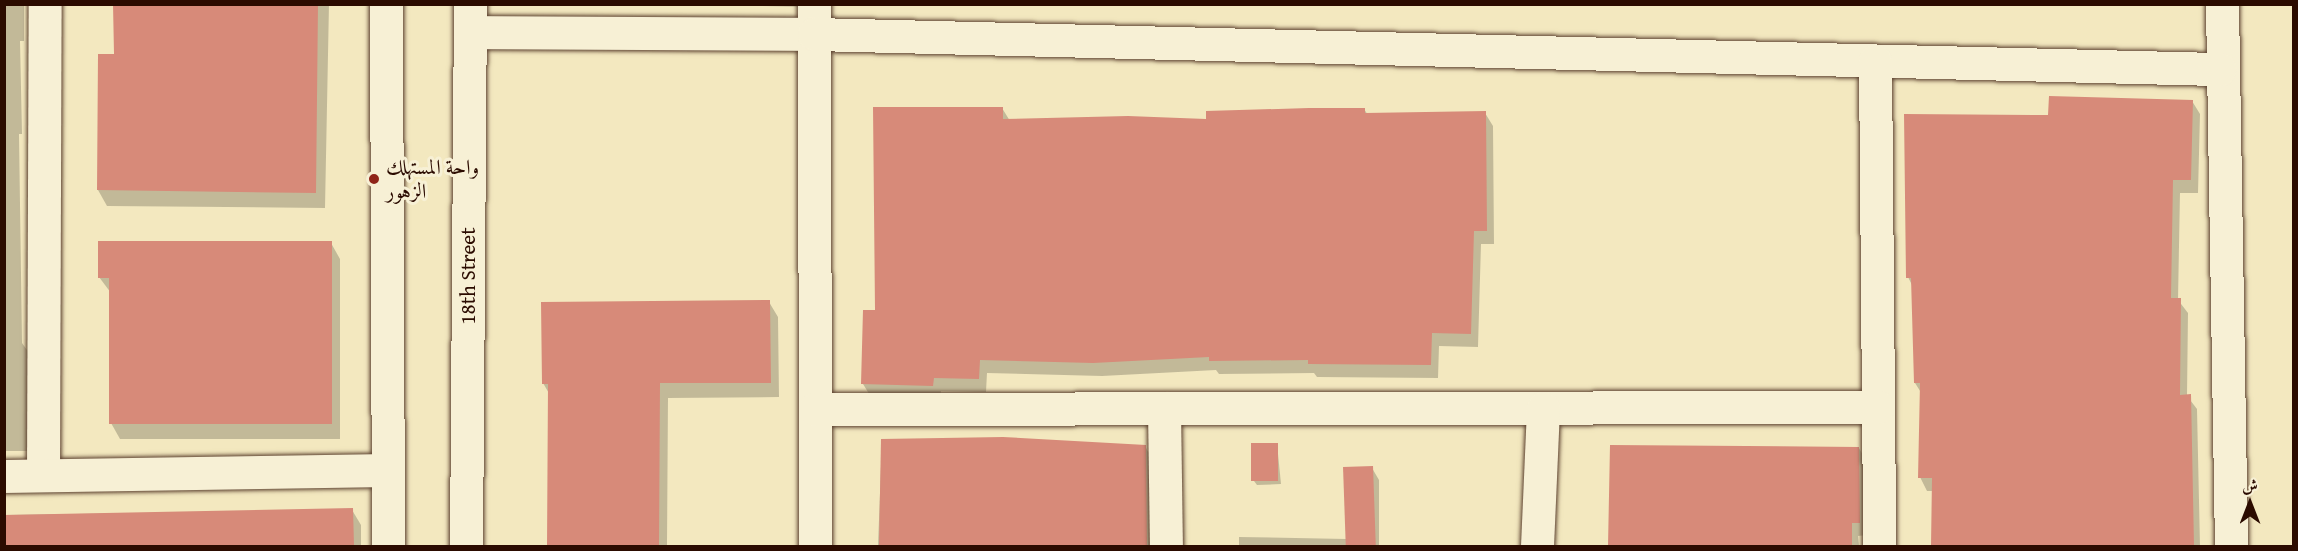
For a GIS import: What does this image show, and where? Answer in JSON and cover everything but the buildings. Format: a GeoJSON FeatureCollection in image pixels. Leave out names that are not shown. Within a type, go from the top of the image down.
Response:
{"type":"FeatureCollection","features":[{"type":"Feature","properties":{"kind":"street"},"geometry":{"type":"LineString","coordinates":[[43,475],[45,4]]}},
{"type":"Feature","properties":{"kind":"street"},"geometry":{"type":"LineString","coordinates":[[386,4],[388,546]]}},
{"type":"Feature","properties":{"kind":"street"},"geometry":{"type":"LineString","coordinates":[[2222,4],[2220,69],[2231,546]]}},
{"type":"Feature","properties":{"kind":"street"},"geometry":{"type":"LineString","coordinates":[[470,18],[814,20],[1875,61],[2220,69]]}},
{"type":"Feature","properties":{"kind":"street","name":"18th Street"},"geometry":{"type":"LineString","coordinates":[[466,546],[470,18]]}},
{"type":"Feature","properties":{"kind":"street"},"geometry":{"type":"LineString","coordinates":[[814,20],[815,546]]}},
{"type":"Feature","properties":{"kind":"street"},"geometry":{"type":"LineString","coordinates":[[1875,61],[1879,546]]}},
{"type":"Feature","properties":{"kind":"street"},"geometry":{"type":"LineString","coordinates":[[814,409],[1878,407]]}},
{"type":"Feature","properties":{"kind":"street"},"geometry":{"type":"LineString","coordinates":[[1164,408],[1166,546]]}},
{"type":"Feature","properties":{"kind":"street"},"geometry":{"type":"LineString","coordinates":[[1537,546],[1542,408]]}},
{"type":"Feature","properties":{"kind":"street"},"geometry":{"type":"LineString","coordinates":[[4,476],[387,470]]}},
{"type":"Feature","properties":{"kind":"place","name":"واحة المستهلك الزهور"},"geometry":{"type":"Point","coordinates":[374,179]}}]}
